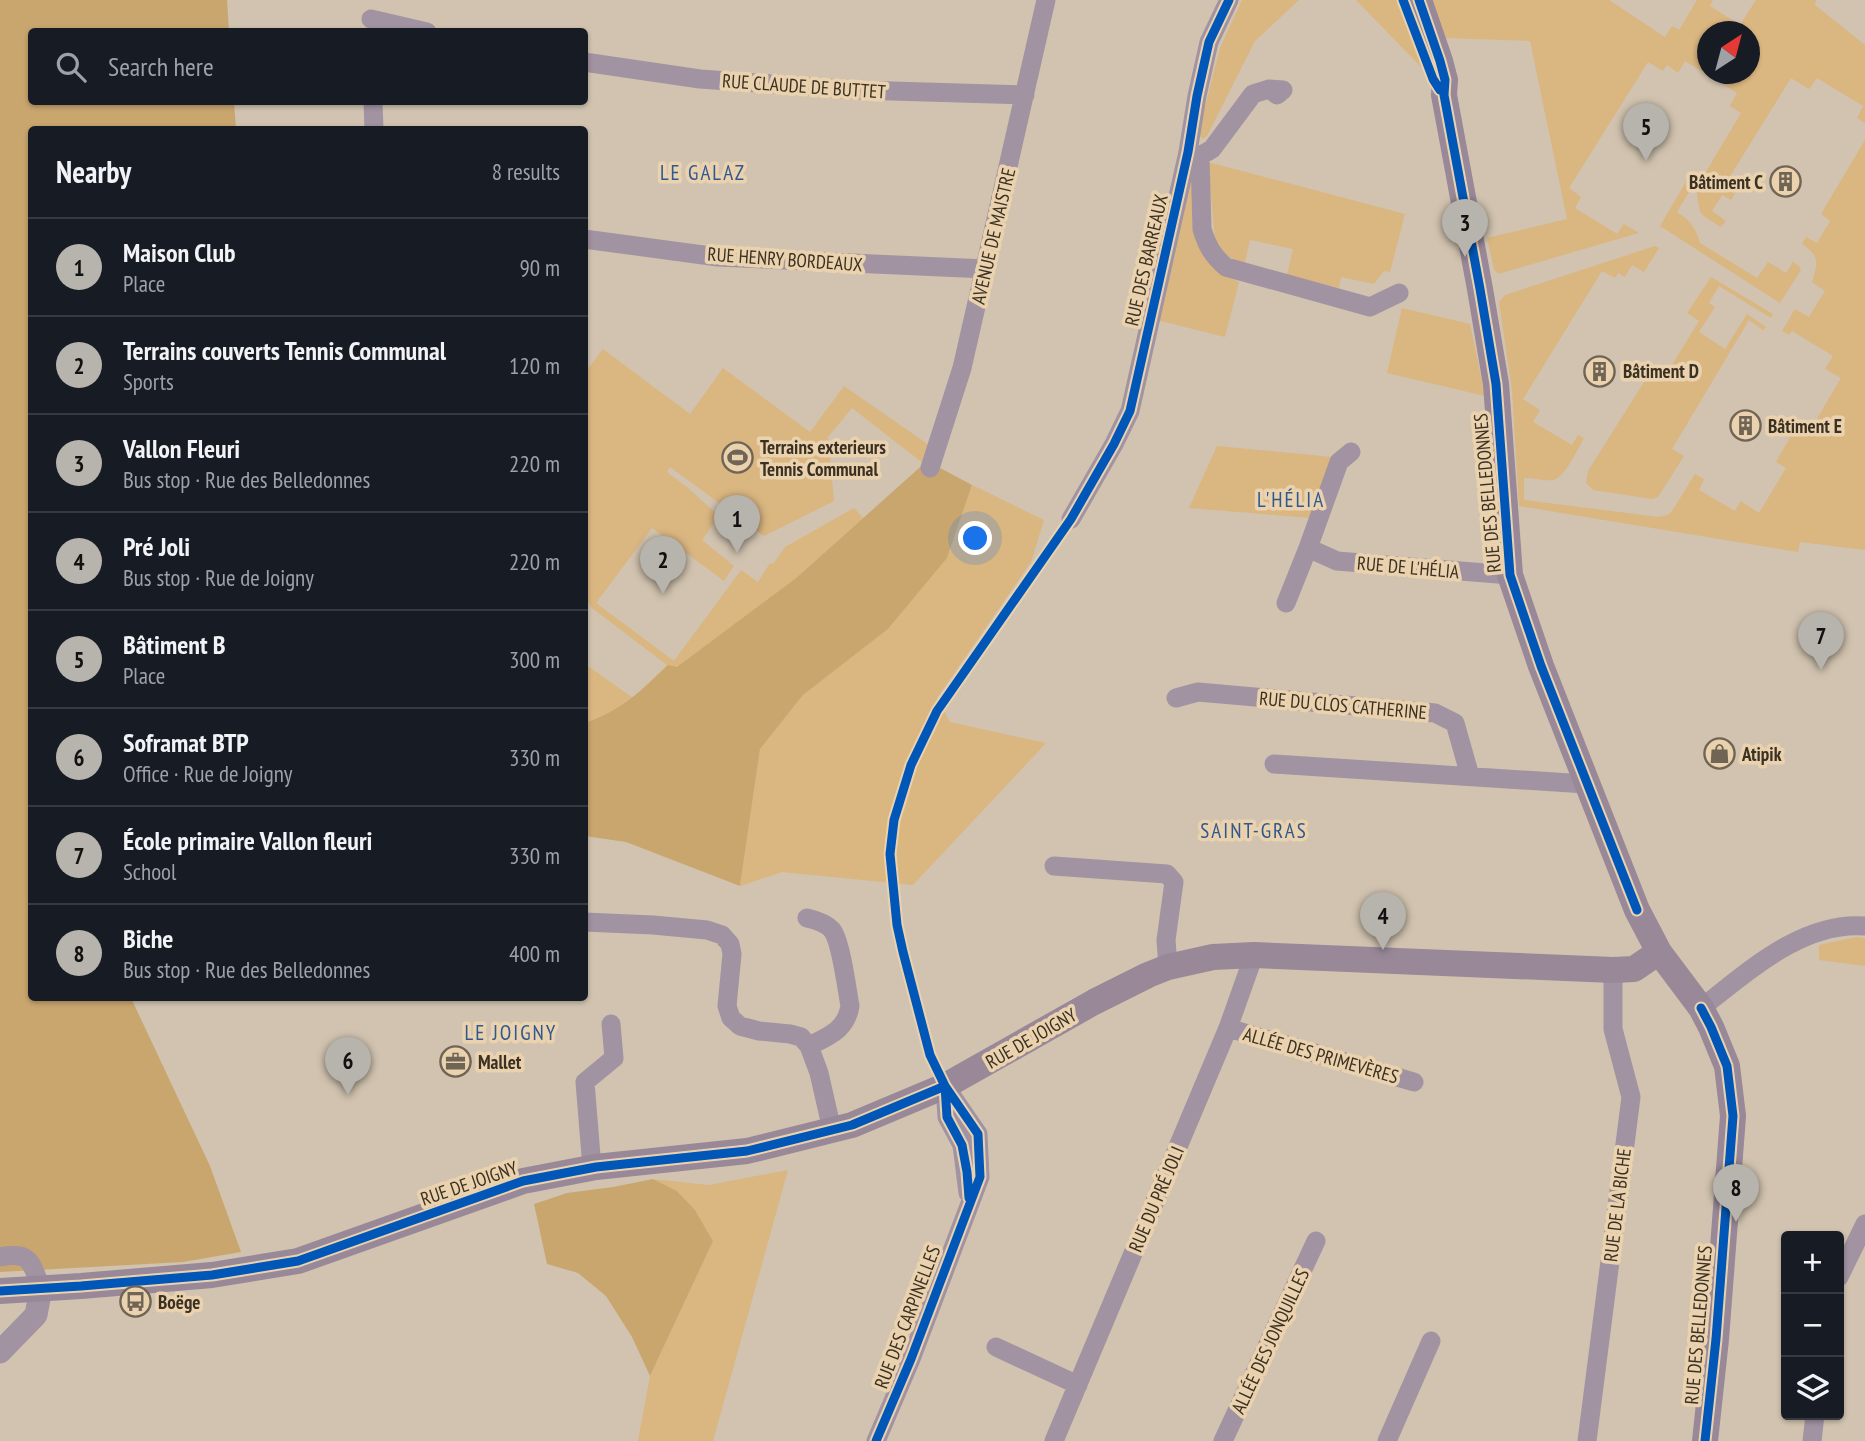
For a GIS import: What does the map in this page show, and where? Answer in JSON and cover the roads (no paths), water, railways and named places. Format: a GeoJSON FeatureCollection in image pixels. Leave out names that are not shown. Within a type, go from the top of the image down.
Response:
{"type":"FeatureCollection","features":[{"type":"Feature","properties":{"kind":"main road","name":"RUE DES BELLEDONNES"},"geometry":{"type":"LineString","coordinates":[[1403,0],[1433,79],[1444,95]]}},
{"type":"Feature","properties":{"kind":"main road","name":"RUE DES BELLEDONNES"},"geometry":{"type":"LineString","coordinates":[[1419,0],[1445,80],[1444,95],[1496,384],[1510,575],[1541,666],[1637,911],[1659,952],[1701,1008],[1712,1027],[1727,1066],[1733,1116],[1705,1441]]}},
{"type":"Feature","properties":{"kind":"main road","name":"RUE DE JOIGNY"},"geometry":{"type":"LineString","coordinates":[[0,1291],[212,1275],[298,1261],[523,1181],[592,1168],[747,1151],[852,1125],[945,1086],[1094,1002],[1148,975],[1168,967],[1213,957],[1254,955],[1613,970],[1634,969],[1659,952]]}},
{"type":"Feature","properties":{"kind":"street","name":"AVENUE DE MAISTRE"},"geometry":{"type":"LineString","coordinates":[[930,468],[962,368],[1046,0]]}},
{"type":"Feature","properties":{"kind":"street","name":"RUE DES BARREAUX"},"geometry":{"type":"LineString","coordinates":[[1071,519],[1130,411],[1194,154],[1197,96],[1209,43],[1229,0]]}},
{"type":"Feature","properties":{"kind":"street"},"geometry":{"type":"LineString","coordinates":[[371,17],[412,28]]}},
{"type":"Feature","properties":{"kind":"street","name":"RUE CLAUDE DE BUTTET"},"geometry":{"type":"LineString","coordinates":[[588,63],[714,80],[859,90],[1025,95]]}},
{"type":"Feature","properties":{"kind":"street"},"geometry":{"type":"LineString","coordinates":[[1269,89],[1253,94],[1212,149],[1194,154],[1202,229],[1210,252],[1226,267],[1370,307],[1399,293]]}},
{"type":"Feature","properties":{"kind":"street"},"geometry":{"type":"LineString","coordinates":[[373,105],[374,126]]}},
{"type":"Feature","properties":{"kind":"street","name":"RUE HENRY BORDEAUX"},"geometry":{"type":"LineString","coordinates":[[588,240],[718,257],[986,269]]}},
{"type":"Feature","properties":{"kind":"street"},"geometry":{"type":"LineString","coordinates":[[1286,603],[1339,462],[1352,452]]}},
{"type":"Feature","properties":{"kind":"street","name":"RUE DE L'HÉLIA"},"geometry":{"type":"LineString","coordinates":[[1308,548],[1337,561],[1510,575]]}},
{"type":"Feature","properties":{"kind":"street","name":"RUE DU CLOS CATHERINE"},"geometry":{"type":"LineString","coordinates":[[1176,698],[1198,692],[1435,713],[1455,723],[1470,776]]}},
{"type":"Feature","properties":{"kind":"street"},"geometry":{"type":"LineString","coordinates":[[1274,764],[1586,784]]}},
{"type":"Feature","properties":{"kind":"street"},"geometry":{"type":"LineString","coordinates":[[1054,866],[1167,874],[1174,882],[1166,940],[1168,967]]}},
{"type":"Feature","properties":{"kind":"street"},"geometry":{"type":"LineString","coordinates":[[807,918],[832,930],[837,941],[850,1006],[848,1017],[841,1027],[809,1046]]}},
{"type":"Feature","properties":{"kind":"street"},"geometry":{"type":"LineString","coordinates":[[588,922],[707,930],[722,935],[730,944],[732,954],[727,1006],[731,1018],[740,1026],[801,1037],[809,1046],[819,1073],[832,1130]]}},
{"type":"Feature","properties":{"kind":"street"},"geometry":{"type":"LineString","coordinates":[[1701,1008],[1763,959],[1815,932],[1852,925],[1865,926]]}},
{"type":"Feature","properties":{"kind":"street","name":"RUE DU PRÉ JOLI"},"geometry":{"type":"LineString","coordinates":[[1054,1441],[1228,1028],[1254,955]]}},
{"type":"Feature","properties":{"kind":"street","name":"RUE DE LA BICHE"},"geometry":{"type":"LineString","coordinates":[[1587,1441],[1631,1097],[1613,1029],[1613,970]]}},
{"type":"Feature","properties":{"kind":"street"},"geometry":{"type":"LineString","coordinates":[[592,1168],[585,1082],[614,1058],[611,1024]]}},
{"type":"Feature","properties":{"kind":"street","name":"ALLÉE DES PRIMEVÈRES"},"geometry":{"type":"LineString","coordinates":[[1228,1028],[1414,1082]]}},
{"type":"Feature","properties":{"kind":"street","name":"RUE DES CARPINELLES"},"geometry":{"type":"LineString","coordinates":[[876,1441],[911,1359],[970,1205],[962,1145],[947,1117],[945,1086]]}},
{"type":"Feature","properties":{"kind":"street"},"geometry":{"type":"LineString","coordinates":[[1844,1268],[1863,1232]]}},
{"type":"Feature","properties":{"kind":"street","name":"ALLÉE DES JONQUILLES"},"geometry":{"type":"LineString","coordinates":[[1223,1441],[1316,1241]]}},
{"type":"Feature","properties":{"kind":"street"},"geometry":{"type":"LineString","coordinates":[[0,1257],[26,1257],[32,1264],[41,1288],[36,1315],[0,1352]]}},
{"type":"Feature","properties":{"kind":"street"},"geometry":{"type":"LineString","coordinates":[[1387,1441],[1431,1341]]}},
{"type":"Feature","properties":{"kind":"street"},"geometry":{"type":"LineString","coordinates":[[996,1347],[1078,1385]]}},
{"type":"Feature","properties":{"kind":"street"},"geometry":{"type":"LineString","coordinates":[[1812,1441],[1814,1420]]}},
{"type":"Feature","properties":{"kind":"place","name":"Bâtiment B"},"geometry":{"type":"Point","coordinates":[1646,161]}},
{"type":"Feature","properties":{"kind":"place","name":"Bâtiment C"},"geometry":{"type":"Point","coordinates":[1786,182]}},
{"type":"Feature","properties":{"kind":"place","name":"Vallon Fleuri"},"geometry":{"type":"Point","coordinates":[1465,257]}},
{"type":"Feature","properties":{"kind":"place","name":"Bâtiment D"},"geometry":{"type":"Point","coordinates":[1600,371]}},
{"type":"Feature","properties":{"kind":"place","name":"Bâtiment E"},"geometry":{"type":"Point","coordinates":[1745,426]}},
{"type":"Feature","properties":{"kind":"place","name":"Terrains exterieurs Tennis Communal"},"geometry":{"type":"Point","coordinates":[737,458]}},
{"type":"Feature","properties":{"kind":"place","name":"Maison Club"},"geometry":{"type":"Point","coordinates":[737,553]}},
{"type":"Feature","properties":{"kind":"place","name":"Terrains couverts Tennis Communal"},"geometry":{"type":"Point","coordinates":[663,594]}},
{"type":"Feature","properties":{"kind":"place","name":"École primaire Vallon fleuri"},"geometry":{"type":"Point","coordinates":[1821,670]}},
{"type":"Feature","properties":{"kind":"place","name":"Atipik"},"geometry":{"type":"Point","coordinates":[1719,754]}},
{"type":"Feature","properties":{"kind":"place","name":"Pré Joli"},"geometry":{"type":"Point","coordinates":[1383,950]}},
{"type":"Feature","properties":{"kind":"place","name":"Mallet"},"geometry":{"type":"Point","coordinates":[455,1062]}},
{"type":"Feature","properties":{"kind":"place","name":"Soframat BTP"},"geometry":{"type":"Point","coordinates":[348,1095]}},
{"type":"Feature","properties":{"kind":"place","name":"Biche"},"geometry":{"type":"Point","coordinates":[1736,1222]}},
{"type":"Feature","properties":{"kind":"place","name":"Boëge"},"geometry":{"type":"Point","coordinates":[135,1302]}},
{"type":"Feature","properties":{"kind":"district","name":"LE GALAZ"},"geometry":{"type":"Point","coordinates":[703,172]}},
{"type":"Feature","properties":{"kind":"district","name":"L'HÉLIA"},"geometry":{"type":"Point","coordinates":[1291,499]}},
{"type":"Feature","properties":{"kind":"district","name":"SAINT-GRAS"},"geometry":{"type":"Point","coordinates":[1254,830]}},
{"type":"Feature","properties":{"kind":"district","name":"LE JOIGNY"},"geometry":{"type":"Point","coordinates":[511,1032]}}]}
